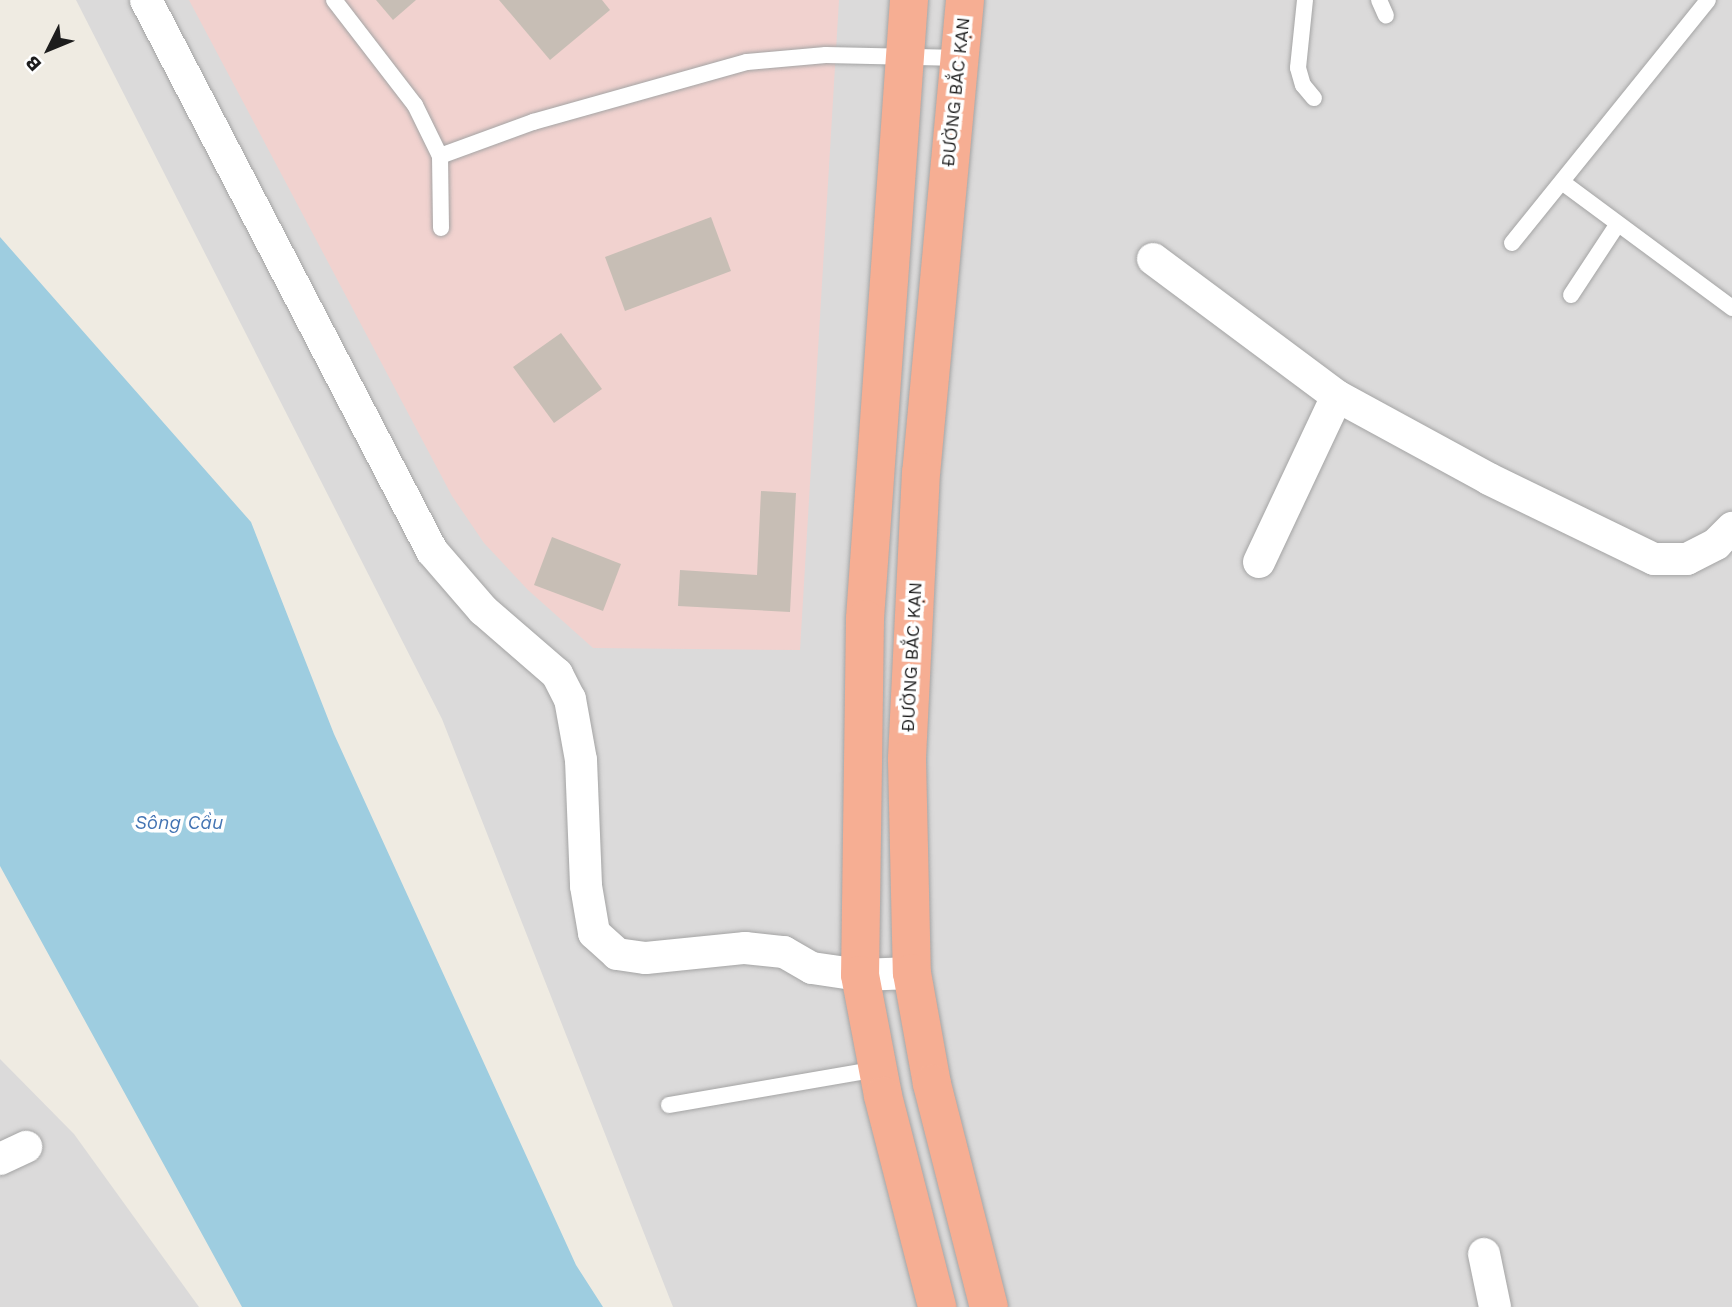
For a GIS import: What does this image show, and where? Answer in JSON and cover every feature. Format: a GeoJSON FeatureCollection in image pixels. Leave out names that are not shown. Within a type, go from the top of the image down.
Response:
{"type":"FeatureCollection","features":[{"type":"Feature","properties":{"kind":"highway"},"geometry":{"type":"LineString","coordinates":[[909,0],[865,619],[860,975],[878,1069],[937,1307]]}},
{"type":"Feature","properties":{"kind":"highway","name":"ĐƯỜNG BẮC KẠN"},"geometry":{"type":"LineString","coordinates":[[965,0],[921,472],[907,760],[912,973],[932,1084],[989,1307]]}},
{"type":"Feature","properties":{"kind":"street"},"geometry":{"type":"LineString","coordinates":[[146,0],[432,551],[483,610],[557,674],[570,699],[581,760],[586,886],[594,933],[617,954],[646,958],[745,948],[784,952],[812,968],[860,975],[912,973]]}},
{"type":"Feature","properties":{"kind":"street"},"geometry":{"type":"LineString","coordinates":[[1153,259],[1336,396],[1489,479],[1654,559],[1688,559],[1716,544],[1732,528]]}},
{"type":"Feature","properties":{"kind":"street"},"geometry":{"type":"LineString","coordinates":[[1259,562],[1336,396]]}},
{"type":"Feature","properties":{"kind":"street"},"geometry":{"type":"LineString","coordinates":[[1484,1254],[1495,1307]]}},
{"type":"Feature","properties":{"kind":"lane"},"geometry":{"type":"LineString","coordinates":[[334,0],[415,105],[440,156],[440,228]]}},
{"type":"Feature","properties":{"kind":"lane"},"geometry":{"type":"LineString","coordinates":[[1305,0],[1298,68],[1303,85],[1314,98]]}},
{"type":"Feature","properties":{"kind":"lane"},"geometry":{"type":"LineString","coordinates":[[1379,0],[1386,16]]}},
{"type":"Feature","properties":{"kind":"lane"},"geometry":{"type":"LineString","coordinates":[[1512,243],[1708,0]]}},
{"type":"Feature","properties":{"kind":"lane"},"geometry":{"type":"LineString","coordinates":[[440,156],[533,122],[747,62],[826,55],[961,58]]}},
{"type":"Feature","properties":{"kind":"lane"},"geometry":{"type":"LineString","coordinates":[[1562,182],[1732,308]]}},
{"type":"Feature","properties":{"kind":"lane"},"geometry":{"type":"LineString","coordinates":[[1571,295],[1617,225]]}},
{"type":"Feature","properties":{"kind":"lane"},"geometry":{"type":"LineString","coordinates":[[669,1105],[878,1069]]}},
{"type":"Feature","properties":{"kind":"shaded area"},"geometry":{"type":"Polygon","coordinates":[[[76,0],[1732,0],[1732,1307],[673,1307],[442,719],[76,0]]]}},
{"type":"Feature","properties":{"kind":"shaded area"},"geometry":{"type":"Polygon","coordinates":[[[189,0],[839,0],[800,650],[593,648],[528,590],[484,543],[452,496],[189,0]]]}},
{"type":"Feature","properties":{"kind":"shaded area"},"geometry":{"type":"Polygon","coordinates":[[[0,1059],[74,1134],[199,1307],[0,1307],[0,1059]]]}},
{"type":"Feature","properties":{"kind":"water","name":"Sông Cầu"},"geometry":{"type":"Polygon","coordinates":[[[0,237],[251,522],[334,734],[576,1265],[603,1307],[242,1307],[0,866],[0,237]]]}},
{"type":"Feature","properties":{"kind":"building"},"geometry":{"type":"Polygon","coordinates":[[[376,0],[416,0],[393,20],[376,0]]]}},
{"type":"Feature","properties":{"kind":"building"},"geometry":{"type":"Polygon","coordinates":[[[499,0],[602,0],[610,10],[550,60],[499,0]]]}},
{"type":"Feature","properties":{"kind":"building"},"geometry":{"type":"Polygon","coordinates":[[[711,217],[731,271],[625,311],[605,257],[711,217]]]}},
{"type":"Feature","properties":{"kind":"building"},"geometry":{"type":"Polygon","coordinates":[[[561,333],[602,389],[554,423],[513,367],[561,333]]]}},
{"type":"Feature","properties":{"kind":"building"},"geometry":{"type":"Polygon","coordinates":[[[761,491],[796,493],[790,612],[678,606],[680,570],[757,575],[761,491]]]}},
{"type":"Feature","properties":{"kind":"building"},"geometry":{"type":"Polygon","coordinates":[[[552,537],[621,564],[603,611],[534,585],[552,537]]]}}]}
